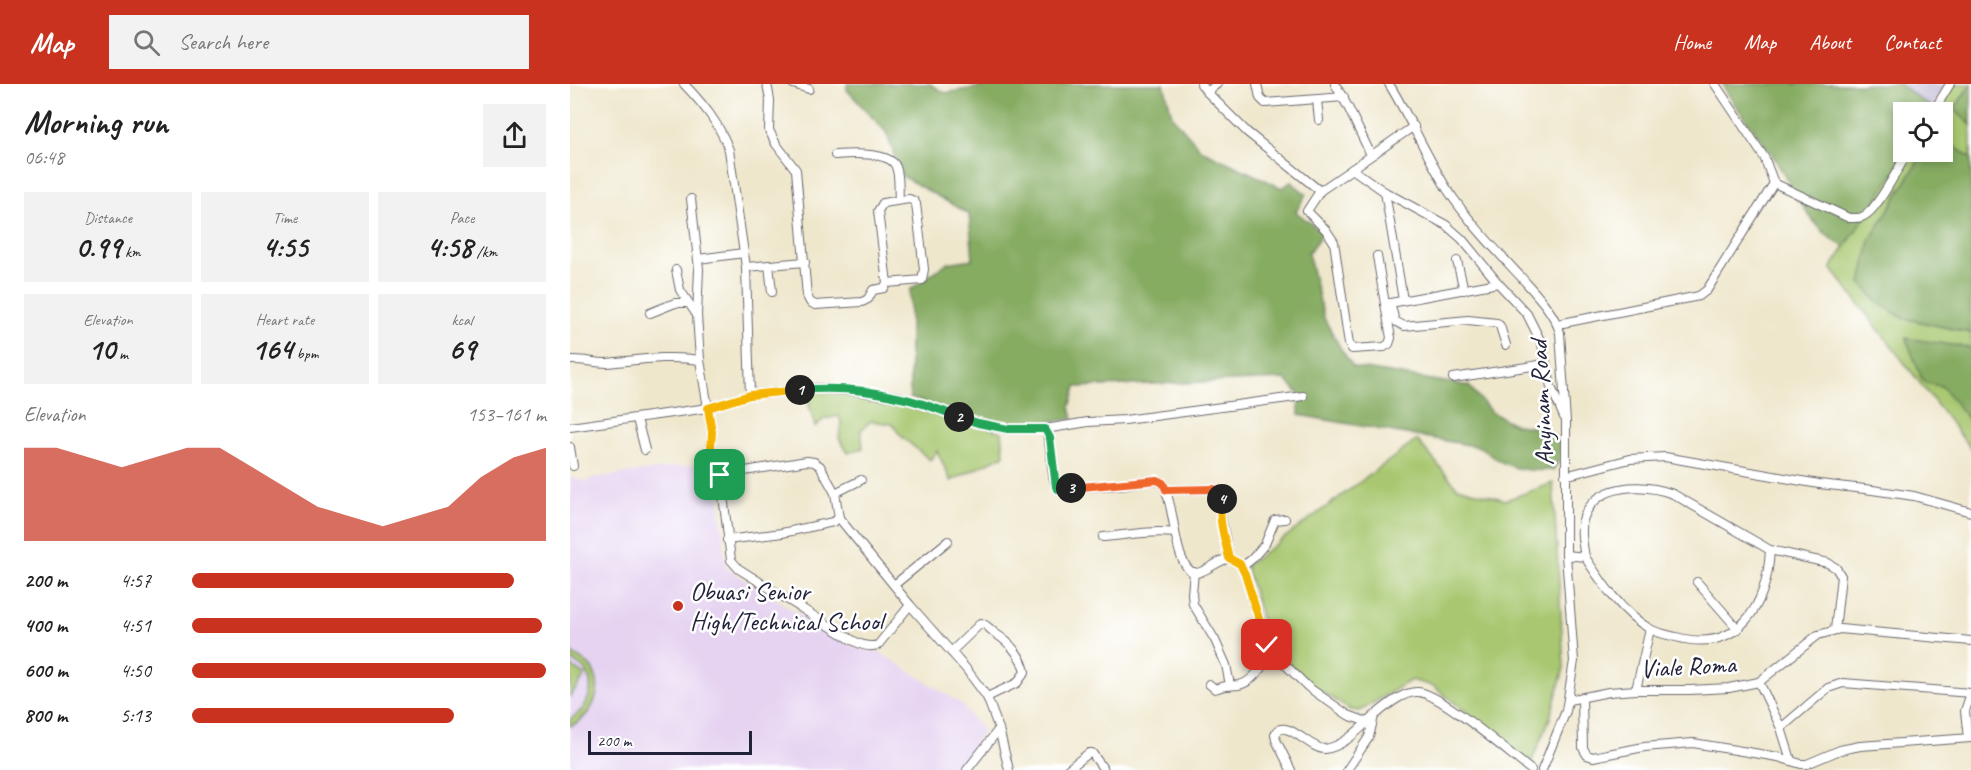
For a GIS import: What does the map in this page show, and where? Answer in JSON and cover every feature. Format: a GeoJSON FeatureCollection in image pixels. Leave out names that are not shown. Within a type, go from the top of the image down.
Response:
{"type":"FeatureCollection","features":[{"type":"Feature","properties":{"kind":"street"},"geometry":{"type":"LineString","coordinates":[[684,84],[708,110],[729,150],[746,267],[750,395]]}},
{"type":"Feature","properties":{"kind":"street"},"geometry":{"type":"LineString","coordinates":[[767,84],[770,100],[769,130],[776,144],[796,170],[807,296],[810,302],[815,305],[865,301],[873,290],[884,288],[887,283],[878,211],[883,203],[909,199],[916,204],[924,277],[918,281],[887,283]]}},
{"type":"Feature","properties":{"kind":"street"},"geometry":{"type":"LineString","coordinates":[[793,84],[809,89]]}},
{"type":"Feature","properties":{"kind":"street"},"geometry":{"type":"LineString","coordinates":[[1202,84],[1207,92],[1248,132],[1320,191]]}},
{"type":"Feature","properties":{"kind":"street"},"geometry":{"type":"LineString","coordinates":[[1207,92],[1216,84]]}},
{"type":"Feature","properties":{"kind":"street"},"geometry":{"type":"LineString","coordinates":[[1257,84],[1260,98],[1265,103],[1344,97]]}},
{"type":"Feature","properties":{"kind":"street"},"geometry":{"type":"LineString","coordinates":[[1335,84],[1344,97],[1371,155]]}},
{"type":"Feature","properties":{"kind":"street","name":"Anyinam Road"},"geometry":{"type":"LineString","coordinates":[[1389,84],[1447,189],[1558,324],[1564,375],[1566,555],[1574,652],[1569,700],[1562,724],[1542,770]]}},
{"type":"Feature","properties":{"kind":"street"},"geometry":{"type":"LineString","coordinates":[[1715,84],[1764,158],[1774,183],[1849,218],[1859,219],[1875,206],[1902,162]]}},
{"type":"Feature","properties":{"kind":"street"},"geometry":{"type":"LineString","coordinates":[[1939,102],[1950,84]]}},
{"type":"Feature","properties":{"kind":"street"},"geometry":{"type":"LineString","coordinates":[[1317,100],[1319,120]]}},
{"type":"Feature","properties":{"kind":"street"},"geometry":{"type":"LineString","coordinates":[[1377,256],[1388,304],[1391,338],[1389,344],[1384,347],[1355,350],[1350,348],[1334,242],[1326,230],[1306,211],[1320,191],[1414,126]]}},
{"type":"Feature","properties":{"kind":"street"},"geometry":{"type":"LineString","coordinates":[[834,155],[862,154],[892,162],[896,167],[899,200]]}},
{"type":"Feature","properties":{"kind":"street"},"geometry":{"type":"LineString","coordinates":[[1352,169],[1385,192],[1446,225],[1462,239],[1527,314],[1542,344],[1551,387],[1566,422]]}},
{"type":"Feature","properties":{"kind":"street"},"geometry":{"type":"LineString","coordinates":[[1558,324],[1699,296],[1707,290],[1774,183]]}},
{"type":"Feature","properties":{"kind":"street"},"geometry":{"type":"LineString","coordinates":[[1385,192],[1403,300]]}},
{"type":"Feature","properties":{"kind":"street"},"geometry":{"type":"LineString","coordinates":[[691,199],[699,269],[697,315],[700,360],[712,432],[711,447],[719,463],[731,560],[739,569],[862,645],[872,647],[878,645],[910,605]]}},
{"type":"Feature","properties":{"kind":"street"},"geometry":{"type":"LineString","coordinates":[[698,259],[744,253]]}},
{"type":"Feature","properties":{"kind":"street"},"geometry":{"type":"LineString","coordinates":[[1457,261],[1464,290]]}},
{"type":"Feature","properties":{"kind":"street"},"geometry":{"type":"LineString","coordinates":[[746,267],[805,262]]}},
{"type":"Feature","properties":{"kind":"street"},"geometry":{"type":"LineString","coordinates":[[769,265],[772,292]]}},
{"type":"Feature","properties":{"kind":"street"},"geometry":{"type":"LineString","coordinates":[[676,270],[680,290],[697,315]]}},
{"type":"Feature","properties":{"kind":"street"},"geometry":{"type":"LineString","coordinates":[[1388,304],[1498,283]]}},
{"type":"Feature","properties":{"kind":"street"},"geometry":{"type":"LineString","coordinates":[[650,313],[675,303],[688,303]]}},
{"type":"Feature","properties":{"kind":"street"},"geometry":{"type":"LineString","coordinates":[[1388,304],[1395,321],[1404,326],[1468,320],[1497,323],[1506,345]]}},
{"type":"Feature","properties":{"kind":"street"},"geometry":{"type":"LineString","coordinates":[[570,360],[597,363],[668,357],[700,360]]}},
{"type":"Feature","properties":{"kind":"street"},"geometry":{"type":"LineString","coordinates":[[1453,378],[1546,364]]}},
{"type":"Feature","properties":{"kind":"street"},"geometry":{"type":"LineString","coordinates":[[570,427],[708,408],[750,395],[817,388],[902,398],[978,423],[1008,429],[1045,429],[1088,422],[1227,408],[1303,396]]}},
{"type":"Feature","properties":{"kind":"street"},"geometry":{"type":"LineString","coordinates":[[637,418],[645,450]]}},
{"type":"Feature","properties":{"kind":"street"},"geometry":{"type":"LineString","coordinates":[[1045,429],[1050,438],[1054,481],[1058,489],[1157,480],[1163,483],[1173,516],[1179,549],[1188,568],[1194,572],[1202,571],[1219,560],[1233,559],[1242,567],[1267,645],[1272,652],[1308,687],[1348,715],[1370,719]]}},
{"type":"Feature","properties":{"kind":"street"},"geometry":{"type":"LineString","coordinates":[[570,447],[573,466]]}},
{"type":"Feature","properties":{"kind":"street"},"geometry":{"type":"LineString","coordinates":[[1566,476],[1630,459],[1665,458],[1819,484],[1914,496],[1971,512]]}},
{"type":"Feature","properties":{"kind":"street"},"geometry":{"type":"LineString","coordinates":[[720,475],[807,461],[820,466],[836,493],[839,518],[987,698],[999,729],[1009,770]]}},
{"type":"Feature","properties":{"kind":"street"},"geometry":{"type":"LineString","coordinates":[[836,493],[861,480]]}},
{"type":"Feature","properties":{"kind":"street"},"geometry":{"type":"LineString","coordinates":[[1770,550],[1767,575],[1759,601],[1750,615],[1738,629],[1723,638],[1709,642],[1687,640],[1650,629],[1618,602],[1602,582],[1585,557],[1581,534],[1587,510],[1604,495],[1630,487],[1658,489],[1673,494],[1770,550],[1828,563],[1836,568],[1841,576],[1835,630]]}},
{"type":"Feature","properties":{"kind":"street"},"geometry":{"type":"LineString","coordinates":[[1166,490],[1217,490],[1222,499],[1220,508],[1229,558]]}},
{"type":"Feature","properties":{"kind":"street"},"geometry":{"type":"LineString","coordinates":[[727,540],[782,533],[833,522],[839,518]]}},
{"type":"Feature","properties":{"kind":"street"},"geometry":{"type":"LineString","coordinates":[[1242,567],[1262,549],[1275,520],[1285,519]]}},
{"type":"Feature","properties":{"kind":"street"},"geometry":{"type":"LineString","coordinates":[[1103,537],[1157,531],[1175,533]]}},
{"type":"Feature","properties":{"kind":"street"},"geometry":{"type":"LineString","coordinates":[[894,585],[948,541]]}},
{"type":"Feature","properties":{"kind":"street"},"geometry":{"type":"LineString","coordinates":[[1566,555],[1585,557]]}},
{"type":"Feature","properties":{"kind":"street"},"geometry":{"type":"LineString","coordinates":[[1194,572],[1193,604],[1215,640],[1229,674],[1230,685]]}},
{"type":"Feature","properties":{"kind":"street"},"geometry":{"type":"LineString","coordinates":[[1697,582],[1738,629]]}},
{"type":"Feature","properties":{"kind":"street"},"geometry":{"type":"LineString","coordinates":[[951,652],[981,623],[1006,640],[1022,662],[1025,672],[1017,683],[987,698]]}},
{"type":"Feature","properties":{"kind":"street"},"geometry":{"type":"LineString","coordinates":[[1636,690],[1650,629]]}},
{"type":"Feature","properties":{"kind":"street","name":"Viale Roma"},"geometry":{"type":"LineString","coordinates":[[1569,700],[1609,692],[1719,688],[1759,682],[1818,635],[1840,629],[1971,641]]}},
{"type":"Feature","properties":{"kind":"street"},"geometry":{"type":"LineString","coordinates":[[1209,684],[1215,689],[1248,681],[1272,652]]}},
{"type":"Feature","properties":{"kind":"street"},"geometry":{"type":"LineString","coordinates":[[1759,682],[1781,728],[1791,760]]}},
{"type":"Feature","properties":{"kind":"street"},"geometry":{"type":"LineString","coordinates":[[1582,698],[1583,748],[1590,756],[1644,747],[1693,743],[1807,764],[1840,750],[1860,746],[1969,738],[1965,711],[1971,693],[1844,683],[1828,688],[1781,728]]}},
{"type":"Feature","properties":{"kind":"street"},"geometry":{"type":"LineString","coordinates":[[1291,770],[1275,738],[1275,734],[1280,729],[1294,732],[1313,747],[1321,749],[1333,747],[1354,734],[1387,706],[1409,694],[1418,692],[1427,694],[1455,711],[1531,770]]}},
{"type":"Feature","properties":{"kind":"street"},"geometry":{"type":"LineString","coordinates":[[1348,715],[1354,734]]}},
{"type":"Feature","properties":{"kind":"street"},"geometry":{"type":"LineString","coordinates":[[1347,770],[1369,737],[1370,719]]}},
{"type":"Feature","properties":{"kind":"street"},"geometry":{"type":"LineString","coordinates":[[967,770],[999,729]]}},
{"type":"Feature","properties":{"kind":"street"},"geometry":{"type":"LineString","coordinates":[[1067,770],[1089,753],[1095,755],[1104,770]]}},
{"type":"Feature","properties":{"kind":"shaded area"},"geometry":{"type":"Polygon","coordinates":[[[1899,84],[1947,84],[1936,102],[1924,102],[1899,84]]]}},
{"type":"Feature","properties":{"kind":"shaded area","name":"Obuasi Senior High/Technical School"},"geometry":{"type":"Polygon","coordinates":[[[716,462],[726,568],[847,644],[867,651],[878,651],[961,704],[983,731],[957,770],[570,770],[570,477],[590,482],[590,478],[716,462]]]}},
{"type":"Feature","properties":{"kind":"green space"},"geometry":{"type":"Polygon","coordinates":[[[847,84],[930,84],[945,93],[999,84],[1164,84],[1172,116],[1201,150],[1282,188],[1291,182],[1306,194],[1296,212],[1323,233],[1308,253],[1324,318],[1353,367],[1469,386],[1491,412],[1516,425],[1544,428],[1560,441],[1560,459],[1553,470],[1522,469],[1497,460],[1480,447],[1299,415],[1299,394],[1285,379],[1076,387],[1070,407],[1073,419],[1006,426],[965,416],[910,398],[910,290],[947,263],[973,259],[969,214],[902,176],[886,132],[847,90],[847,84]]]}},
{"type":"Feature","properties":{"kind":"green space"},"geometry":{"type":"Polygon","coordinates":[[[1722,84],[1899,84],[1924,102],[1893,102],[1893,162],[1901,162],[1845,247],[1832,239],[1810,217],[1776,161],[1722,84]]]}},
{"type":"Feature","properties":{"kind":"green space"},"geometry":{"type":"Polygon","coordinates":[[[1952,84],[1971,84],[1955,109],[1971,125],[1971,158],[1953,146],[1953,102],[1940,102],[1952,84]]]}},
{"type":"Feature","properties":{"kind":"green space"},"geometry":{"type":"Polygon","coordinates":[[[1971,84],[1971,125],[1954,109],[1971,84]]]}},
{"type":"Feature","properties":{"kind":"green space"},"geometry":{"type":"Polygon","coordinates":[[[1953,146],[1971,158],[1971,333],[1903,318],[1877,302],[1861,283],[1870,240],[1918,162],[1953,162],[1953,146]]]}},
{"type":"Feature","properties":{"kind":"green space"},"geometry":{"type":"Polygon","coordinates":[[[1901,162],[1918,162],[1870,240],[1903,318],[1971,333],[1971,348],[1906,339],[1926,383],[1942,386],[1969,418],[1971,449],[1831,268],[1901,162]]]}},
{"type":"Feature","properties":{"kind":"green space"},"geometry":{"type":"Polygon","coordinates":[[[1906,338],[1971,348],[1971,423],[1942,386],[1926,383],[1921,377],[1906,338]]]}},
{"type":"Feature","properties":{"kind":"green space"},"geometry":{"type":"Polygon","coordinates":[[[805,390],[900,400],[1002,432],[1004,455],[951,481],[937,451],[930,460],[901,436],[892,424],[871,421],[861,430],[863,448],[848,453],[839,438],[841,422],[839,416],[824,419],[815,427],[805,390]]]}},
{"type":"Feature","properties":{"kind":"green space"},"geometry":{"type":"Polygon","coordinates":[[[1417,440],[1457,487],[1506,500],[1553,483],[1564,668],[1550,718],[1531,763],[1433,686],[1411,680],[1360,711],[1350,710],[1312,685],[1270,647],[1246,566],[1417,440]]]}},
{"type":"Feature","properties":{"kind":"green space"},"geometry":{"type":"Polygon","coordinates":[[[570,652],[590,666],[595,675],[597,692],[595,701],[585,716],[570,726],[570,719],[586,703],[590,681],[583,668],[570,659],[570,652]]]}},
{"type":"Feature","properties":{"kind":"green space"},"geometry":{"type":"Polygon","coordinates":[[[570,665],[585,676],[570,697],[570,665]]]}},
{"type":"Feature","properties":{"kind":"place","name":"Obuasi Senior High/Technical School"},"geometry":{"type":"Point","coordinates":[678,606]}},
{"type":"Feature","properties":{"kind":"route"},"geometry":{"type":"LineString","coordinates":[[720,475],[719,463],[711,447],[712,432],[708,408],[750,395],[817,388],[856,391],[902,398],[978,423],[1008,429],[1045,429],[1050,438],[1054,481],[1058,489],[1122,485],[1157,480],[1163,483],[1166,490],[1217,490],[1222,499],[1220,508],[1229,558],[1242,567],[1267,645]]}}]}
